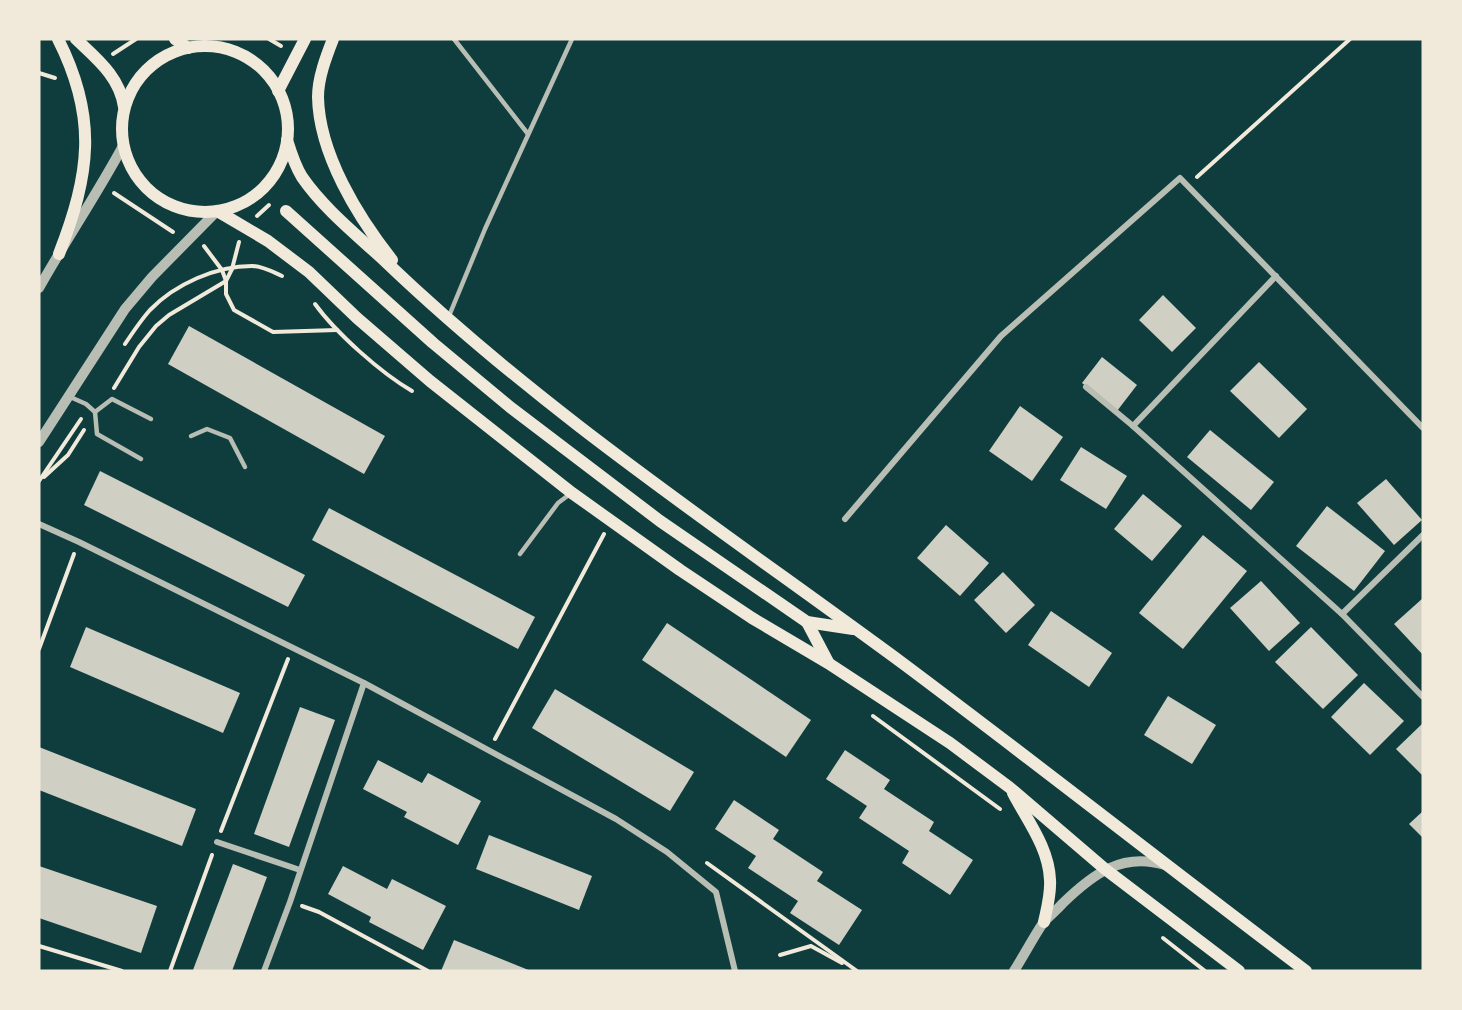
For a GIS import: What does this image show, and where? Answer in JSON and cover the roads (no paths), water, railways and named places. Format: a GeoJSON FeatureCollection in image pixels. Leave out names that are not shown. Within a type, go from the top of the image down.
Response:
{"type":"FeatureCollection","features":[{"type":"Feature","properties":{"kind":"main road"},"geometry":{"type":"LineString","coordinates":[[57,39],[76,85],[85,119],[86,136],[86,151],[75,212],[59,254]]}},
{"type":"Feature","properties":{"kind":"main road"},"geometry":{"type":"LineString","coordinates":[[76,39],[102,64],[118,87],[124,110]]}},
{"type":"Feature","properties":{"kind":"main road"},"geometry":{"type":"LineString","coordinates":[[175,39],[193,47],[207,46],[244,56],[273,82],[282,100],[287,120],[287,140],[282,160],[273,178],[259,193],[240,204],[217,212],[195,212],[173,206],[157,198],[144,186],[131,168],[123,146],[121,130],[129,95],[140,77],[162,59],[193,47],[207,39]]}},
{"type":"Feature","properties":{"kind":"main road"},"geometry":{"type":"LineString","coordinates":[[278,92],[305,39]]}},
{"type":"Feature","properties":{"kind":"main road"},"geometry":{"type":"LineString","coordinates":[[333,39],[323,67],[318,95],[320,120],[330,156],[382,248],[419,294]]}},
{"type":"Feature","properties":{"kind":"main road"},"geometry":{"type":"LineString","coordinates":[[287,140],[301,175],[319,197],[419,294],[448,318],[614,453],[1012,746],[1306,971]]}},
{"type":"Feature","properties":{"kind":"main road"},"geometry":{"type":"LineString","coordinates":[[286,211],[433,343],[510,407],[660,521],[807,622],[857,630]]}},
{"type":"Feature","properties":{"kind":"main road"},"geometry":{"type":"LineString","coordinates":[[217,212],[287,255],[309,272],[430,381],[572,493],[752,618],[828,663],[950,743],[1009,787],[1105,869],[1239,971]]}},
{"type":"Feature","properties":{"kind":"main road"},"geometry":{"type":"LineString","coordinates":[[807,622],[828,663]]}},
{"type":"Feature","properties":{"kind":"main road"},"geometry":{"type":"LineString","coordinates":[[1009,787],[1047,858],[1050,897],[1044,922]]}},
{"type":"Feature","properties":{"kind":"street"},"geometry":{"type":"LineString","coordinates":[[39,288],[123,146]]}},
{"type":"Feature","properties":{"kind":"street"},"geometry":{"type":"LineString","coordinates":[[845,519],[1001,336],[1180,178],[1423,428]]}},
{"type":"Feature","properties":{"kind":"street"},"geometry":{"type":"LineString","coordinates":[[39,442],[125,309],[187,240],[217,212]]}},
{"type":"Feature","properties":{"kind":"street"},"geometry":{"type":"LineString","coordinates":[[1133,426],[1275,276]]}},
{"type":"Feature","properties":{"kind":"street"},"geometry":{"type":"LineString","coordinates":[[1086,387],[1133,426],[1342,614],[1423,697]]}},
{"type":"Feature","properties":{"kind":"street"},"geometry":{"type":"LineString","coordinates":[[39,525],[79,542],[364,683],[616,819],[667,852],[716,892],[735,971]]}},
{"type":"Feature","properties":{"kind":"street"},"geometry":{"type":"LineString","coordinates":[[1342,614],[1423,535]]}},
{"type":"Feature","properties":{"kind":"street"},"geometry":{"type":"LineString","coordinates":[[264,971],[290,902],[364,683]]}},
{"type":"Feature","properties":{"kind":"street"},"geometry":{"type":"LineString","coordinates":[[217,842],[300,870]]}},
{"type":"Feature","properties":{"kind":"street"},"geometry":{"type":"LineString","coordinates":[[1014,971],[1044,922],[1077,890],[1105,869],[1134,861],[1149,860],[1166,865]]}},
{"type":"Feature","properties":{"kind":"lane"},"geometry":{"type":"LineString","coordinates":[[454,39],[528,134]]}},
{"type":"Feature","properties":{"kind":"lane"},"geometry":{"type":"LineString","coordinates":[[448,318],[485,229],[572,39]]}},
{"type":"Feature","properties":{"kind":"lane"},"geometry":{"type":"LineString","coordinates":[[68,395],[96,412],[97,434],[141,459]]}},
{"type":"Feature","properties":{"kind":"lane"},"geometry":{"type":"LineString","coordinates":[[96,412],[112,399],[151,419]]}},
{"type":"Feature","properties":{"kind":"lane"},"geometry":{"type":"LineString","coordinates":[[190,436],[207,429],[230,438],[245,467]]}},
{"type":"Feature","properties":{"kind":"lane"},"geometry":{"type":"LineString","coordinates":[[520,554],[558,503],[572,493]]}}]}
